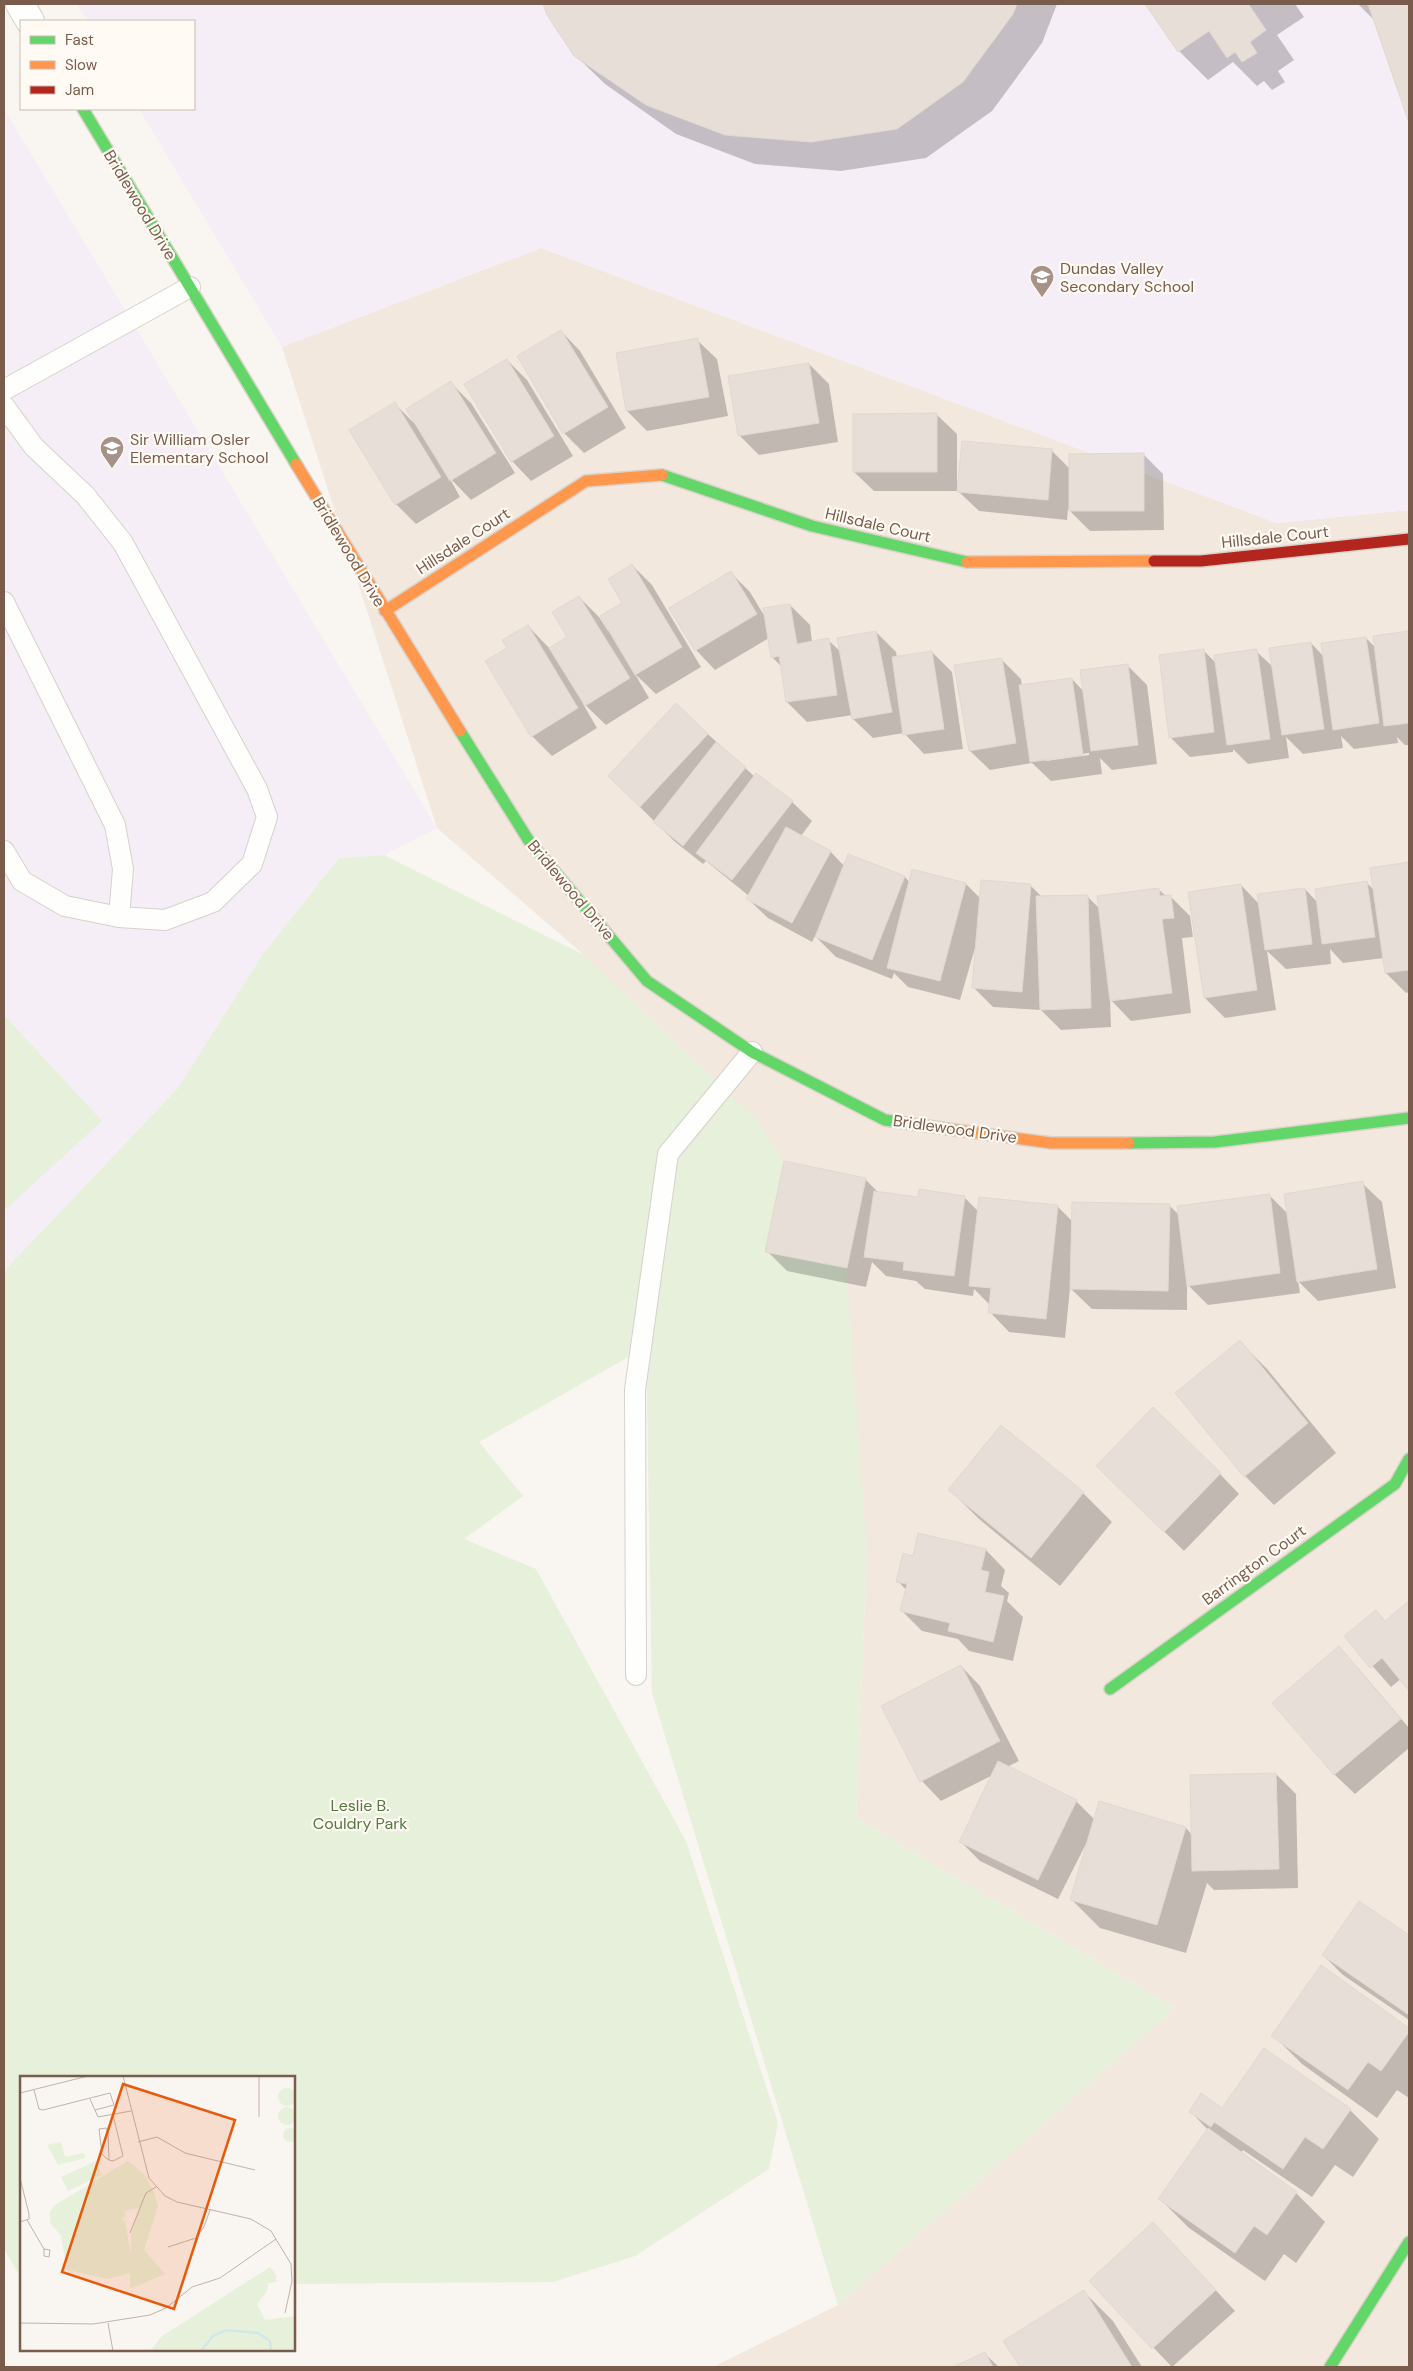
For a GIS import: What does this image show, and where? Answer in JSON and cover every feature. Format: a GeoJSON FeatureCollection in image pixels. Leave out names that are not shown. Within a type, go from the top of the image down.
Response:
{"type":"FeatureCollection","features":[{"type":"Feature","properties":{"kind":"street"},"geometry":{"type":"LineString","coordinates":[[20,4],[29,20]]}},
{"type":"Feature","properties":{"kind":"street","name":"Bridlewood Drive"},"geometry":{"type":"LineString","coordinates":[[84,110],[385,611],[529,841],[647,981],[752,1052],[885,1120],[1051,1142],[1215,1142],[1409,1118]]}},
{"type":"Feature","properties":{"kind":"street","name":"Hillsdale Court"},"geometry":{"type":"LineString","coordinates":[[385,611],[586,481],[664,475],[812,526],[966,562],[1201,561],[1409,539]]}},
{"type":"Feature","properties":{"kind":"street","name":"Barrington Court"},"geometry":{"type":"LineString","coordinates":[[1110,1689],[1395,1484],[1409,1459]]}},
{"type":"Feature","properties":{"kind":"street"},"geometry":{"type":"LineString","coordinates":[[1330,2367],[1409,2242]]}},
{"type":"Feature","properties":{"kind":"lane"},"geometry":{"type":"LineString","coordinates":[[4,390],[190,287]]}},
{"type":"Feature","properties":{"kind":"lane"},"geometry":{"type":"LineString","coordinates":[[4,406],[34,447],[85,495],[123,543],[257,789],[267,817],[252,864],[212,902],[165,920],[119,917],[65,906],[22,881],[4,851]]}},
{"type":"Feature","properties":{"kind":"lane"},"geometry":{"type":"LineString","coordinates":[[4,602],[115,825],[123,869],[119,917]]}},
{"type":"Feature","properties":{"kind":"lane"},"geometry":{"type":"LineString","coordinates":[[636,1675],[635,1390],[668,1154],[752,1052]]}},
{"type":"Feature","properties":{"kind":"shaded area","name":"Dundas Valley Secondary School"},"geometry":{"type":"Polygon","coordinates":[[[77,4],[1409,4],[1409,510],[1277,523],[541,248],[282,347],[140,110],[195,110],[195,20],[86,20],[77,4]]]}},
{"type":"Feature","properties":{"kind":"shaded area","name":"Sir William Osler Elementary School"},"geometry":{"type":"Polygon","coordinates":[[[4,109],[437,828],[384,855],[339,858],[263,954],[177,1089],[4,1271],[4,109]]]}},
{"type":"Feature","properties":{"kind":"shaded area"},"geometry":{"type":"Polygon","coordinates":[[[541,248],[1277,523],[1409,510],[1409,2367],[713,2367],[838,2305],[1175,2008],[856,1818],[867,1552],[584,955],[437,828],[282,347],[541,248]]]}},
{"type":"Feature","properties":{"kind":"green space","name":"Leslie B. Couldry Park"},"geometry":{"type":"Polygon","coordinates":[[[384,855],[584,955],[758,1121],[846,1262],[867,1552],[856,1818],[1175,2008],[838,2305],[652,1693],[646,1347],[479,1442],[523,1496],[464,1539],[536,1569],[686,1841],[778,2123],[769,2169],[635,2256],[553,2282],[295,2284],[295,2076],[20,2076],[20,2276],[4,2249],[4,1271],[177,1089],[263,954],[339,858],[384,855]]]}},
{"type":"Feature","properties":{"kind":"green space"},"geometry":{"type":"Polygon","coordinates":[[[4,1015],[102,1121],[4,1211],[4,1015]]]}},
{"type":"Feature","properties":{"kind":"building"},"geometry":{"type":"Polygon","coordinates":[[[543,4],[1017,4],[1013,14],[963,82],[897,129],[811,142],[725,135],[646,105],[574,56],[547,15],[543,4]]]}},
{"type":"Feature","properties":{"kind":"building"},"geometry":{"type":"Polygon","coordinates":[[[1145,4],[1252,4],[1249,5],[1266,30],[1250,42],[1257,53],[1242,62],[1235,52],[1227,58],[1209,31],[1178,52],[1145,4]]]}},
{"type":"Feature","properties":{"kind":"building"},"geometry":{"type":"Polygon","coordinates":[[[1368,4],[1409,4],[1409,123],[1368,4]]]}},
{"type":"Feature","properties":{"kind":"building"},"geometry":{"type":"Polygon","coordinates":[[[561,330],[608,407],[563,434],[517,356],[561,330]]]}},
{"type":"Feature","properties":{"kind":"building"},"geometry":{"type":"Polygon","coordinates":[[[698,338],[709,397],[626,411],[616,353],[698,338]]]}},
{"type":"Feature","properties":{"kind":"building"},"geometry":{"type":"Polygon","coordinates":[[[507,359],[554,436],[511,462],[464,384],[507,359]]]}},
{"type":"Feature","properties":{"kind":"building"},"geometry":{"type":"Polygon","coordinates":[[[809,363],[819,423],[738,436],[728,376],[809,363]]]}},
{"type":"Feature","properties":{"kind":"building"},"geometry":{"type":"Polygon","coordinates":[[[451,381],[496,453],[450,481],[406,409],[451,381]]]}},
{"type":"Feature","properties":{"kind":"building"},"geometry":{"type":"Polygon","coordinates":[[[395,402],[441,477],[395,505],[349,430],[395,402]]]}},
{"type":"Feature","properties":{"kind":"building"},"geometry":{"type":"Polygon","coordinates":[[[937,413],[937,472],[853,472],[853,414],[937,413]]]}},
{"type":"Feature","properties":{"kind":"building"},"geometry":{"type":"Polygon","coordinates":[[[962,441],[1052,449],[1048,500],[957,492],[962,441]]]}},
{"type":"Feature","properties":{"kind":"building"},"geometry":{"type":"Polygon","coordinates":[[[1144,453],[1144,511],[1069,511],[1069,454],[1144,453]]]}},
{"type":"Feature","properties":{"kind":"building"},"geometry":{"type":"Polygon","coordinates":[[[632,564],[682,647],[635,675],[600,616],[622,603],[608,579],[632,564]]]}},
{"type":"Feature","properties":{"kind":"building"},"geometry":{"type":"Polygon","coordinates":[[[731,571],[757,614],[695,651],[669,608],[731,571]]]}},
{"type":"Feature","properties":{"kind":"building"},"geometry":{"type":"Polygon","coordinates":[[[579,596],[630,678],[585,706],[549,648],[567,637],[552,612],[579,596]]]}},
{"type":"Feature","properties":{"kind":"building"},"geometry":{"type":"Polygon","coordinates":[[[790,604],[797,644],[829,638],[837,695],[786,702],[779,656],[771,658],[763,608],[790,604]]]}},
{"type":"Feature","properties":{"kind":"building"},"geometry":{"type":"Polygon","coordinates":[[[528,625],[578,708],[531,737],[485,661],[507,648],[502,640],[528,625]]]}},
{"type":"Feature","properties":{"kind":"building"},"geometry":{"type":"Polygon","coordinates":[[[876,631],[892,712],[852,719],[837,638],[876,631]]]}},
{"type":"Feature","properties":{"kind":"building"},"geometry":{"type":"Polygon","coordinates":[[[1409,631],[1409,723],[1384,726],[1373,636],[1409,631]]]}},
{"type":"Feature","properties":{"kind":"building"},"geometry":{"type":"Polygon","coordinates":[[[1366,637],[1379,723],[1333,730],[1321,643],[1366,637]]]}},
{"type":"Feature","properties":{"kind":"building"},"geometry":{"type":"Polygon","coordinates":[[[1311,642],[1324,729],[1282,735],[1269,648],[1311,642]]]}},
{"type":"Feature","properties":{"kind":"building"},"geometry":{"type":"Polygon","coordinates":[[[1204,649],[1214,732],[1169,738],[1159,655],[1204,649]]]}},
{"type":"Feature","properties":{"kind":"building"},"geometry":{"type":"Polygon","coordinates":[[[1257,649],[1270,739],[1227,745],[1214,655],[1257,649]]]}},
{"type":"Feature","properties":{"kind":"building"},"geometry":{"type":"Polygon","coordinates":[[[932,651],[944,729],[903,735],[892,657],[932,651]]]}},
{"type":"Feature","properties":{"kind":"building"},"geometry":{"type":"Polygon","coordinates":[[[1002,658],[1016,743],[969,751],[954,665],[1002,658]]]}},
{"type":"Feature","properties":{"kind":"building"},"geometry":{"type":"Polygon","coordinates":[[[1128,664],[1138,745],[1091,751],[1080,670],[1128,664]]]}},
{"type":"Feature","properties":{"kind":"building"},"geometry":{"type":"Polygon","coordinates":[[[1072,678],[1083,755],[1030,762],[1019,685],[1072,678]]]}},
{"type":"Feature","properties":{"kind":"building"},"geometry":{"type":"Polygon","coordinates":[[[676,703],[708,734],[640,807],[608,776],[676,703]]]}},
{"type":"Feature","properties":{"kind":"building"},"geometry":{"type":"Polygon","coordinates":[[[716,742],[746,767],[683,846],[653,822],[716,742]]]}},
{"type":"Feature","properties":{"kind":"building"},"geometry":{"type":"Polygon","coordinates":[[[756,773],[793,801],[732,880],[696,853],[756,773]]]}},
{"type":"Feature","properties":{"kind":"building"},"geometry":{"type":"Polygon","coordinates":[[[786,827],[831,851],[792,923],[746,899],[786,827]]]}},
{"type":"Feature","properties":{"kind":"building"},"geometry":{"type":"Polygon","coordinates":[[[848,854],[905,876],[872,960],[815,937],[848,854]]]}},
{"type":"Feature","properties":{"kind":"building"},"geometry":{"type":"Polygon","coordinates":[[[1409,862],[1409,970],[1385,973],[1370,868],[1409,862]]]}},
{"type":"Feature","properties":{"kind":"building"},"geometry":{"type":"Polygon","coordinates":[[[912,869],[966,883],[940,981],[887,968],[912,869]]]}},
{"type":"Feature","properties":{"kind":"building"},"geometry":{"type":"Polygon","coordinates":[[[981,880],[1031,884],[1022,992],[972,988],[981,880]]]}},
{"type":"Feature","properties":{"kind":"building"},"geometry":{"type":"Polygon","coordinates":[[[1367,881],[1375,937],[1322,944],[1315,889],[1367,881]]]}},
{"type":"Feature","properties":{"kind":"building"},"geometry":{"type":"Polygon","coordinates":[[[1241,884],[1257,990],[1204,998],[1188,892],[1241,884]]]}},
{"type":"Feature","properties":{"kind":"building"},"geometry":{"type":"Polygon","coordinates":[[[1159,888],[1160,896],[1171,895],[1174,918],[1162,919],[1172,993],[1110,1001],[1097,896],[1159,888]]]}},
{"type":"Feature","properties":{"kind":"building"},"geometry":{"type":"Polygon","coordinates":[[[1305,888],[1312,944],[1265,950],[1257,894],[1305,888]]]}},
{"type":"Feature","properties":{"kind":"building"},"geometry":{"type":"Polygon","coordinates":[[[1088,895],[1091,1008],[1040,1010],[1036,896],[1088,895]]]}},
{"type":"Feature","properties":{"kind":"building"},"geometry":{"type":"Polygon","coordinates":[[[784,1161],[866,1178],[847,1268],[765,1252],[784,1161]]]}},
{"type":"Feature","properties":{"kind":"building"},"geometry":{"type":"Polygon","coordinates":[[[1363,1181],[1377,1269],[1297,1282],[1284,1194],[1363,1181]]]}},
{"type":"Feature","properties":{"kind":"building"},"geometry":{"type":"Polygon","coordinates":[[[919,1189],[965,1196],[954,1276],[903,1270],[904,1262],[864,1257],[874,1191],[918,1197],[919,1189]]]}},
{"type":"Feature","properties":{"kind":"building"},"geometry":{"type":"Polygon","coordinates":[[[1270,1194],[1280,1273],[1187,1286],[1177,1206],[1270,1194]]]}},
{"type":"Feature","properties":{"kind":"building"},"geometry":{"type":"Polygon","coordinates":[[[979,1197],[1058,1205],[1046,1319],[988,1313],[991,1288],[969,1286],[979,1197]]]}},
{"type":"Feature","properties":{"kind":"building"},"geometry":{"type":"Polygon","coordinates":[[[1072,1202],[1170,1204],[1168,1291],[1070,1289],[1072,1202]]]}},
{"type":"Feature","properties":{"kind":"building"},"geometry":{"type":"Polygon","coordinates":[[[1240,1340],[1308,1423],[1244,1477],[1175,1393],[1240,1340]]]}},
{"type":"Feature","properties":{"kind":"building"},"geometry":{"type":"Polygon","coordinates":[[[1153,1407],[1221,1473],[1164,1532],[1096,1466],[1153,1407]]]}},
{"type":"Feature","properties":{"kind":"building"},"geometry":{"type":"Polygon","coordinates":[[[1001,1425],[1084,1492],[1031,1558],[948,1490],[1001,1425]]]}},
{"type":"Feature","properties":{"kind":"building"},"geometry":{"type":"Polygon","coordinates":[[[918,1533],[986,1549],[981,1570],[989,1572],[985,1592],[1004,1596],[993,1642],[948,1631],[950,1623],[900,1611],[907,1584],[896,1582],[903,1553],[913,1556],[918,1533]]]}},
{"type":"Feature","properties":{"kind":"building"},"geometry":{"type":"Polygon","coordinates":[[[1409,1601],[1409,1691],[1382,1658],[1370,1668],[1344,1636],[1376,1610],[1385,1621],[1409,1601]]]}},
{"type":"Feature","properties":{"kind":"building"},"geometry":{"type":"Polygon","coordinates":[[[1339,1646],[1401,1719],[1334,1775],[1272,1703],[1339,1646]]]}},
{"type":"Feature","properties":{"kind":"building"},"geometry":{"type":"Polygon","coordinates":[[[961,1665],[1000,1741],[920,1782],[881,1706],[961,1665]]]}},
{"type":"Feature","properties":{"kind":"building"},"geometry":{"type":"Polygon","coordinates":[[[998,1761],[1077,1800],[1038,1880],[959,1842],[998,1761]]]}},
{"type":"Feature","properties":{"kind":"building"},"geometry":{"type":"Polygon","coordinates":[[[1276,1773],[1279,1869],[1192,1871],[1190,1775],[1276,1773]]]}},
{"type":"Feature","properties":{"kind":"building"},"geometry":{"type":"Polygon","coordinates":[[[1099,1801],[1186,1827],[1157,1925],[1070,1900],[1099,1801]]]}},
{"type":"Feature","properties":{"kind":"building"},"geometry":{"type":"Polygon","coordinates":[[[1359,1901],[1409,1935],[1409,2015],[1322,1955],[1359,1901]]]}},
{"type":"Feature","properties":{"kind":"building"},"geometry":{"type":"Polygon","coordinates":[[[1321,1965],[1409,2028],[1409,2032],[1381,2071],[1368,2062],[1348,2090],[1271,2036],[1321,1965]]]}},
{"type":"Feature","properties":{"kind":"building"},"geometry":{"type":"Polygon","coordinates":[[[1264,2048],[1351,2109],[1323,2149],[1305,2137],[1283,2169],[1214,2122],[1211,2127],[1189,2112],[1201,2093],[1222,2108],[1264,2048]]]}},
{"type":"Feature","properties":{"kind":"building"},"geometry":{"type":"Polygon","coordinates":[[[1208,2128],[1297,2192],[1267,2235],[1254,2226],[1235,2253],[1158,2199],[1208,2128]]]}},
{"type":"Feature","properties":{"kind":"building"},"geometry":{"type":"Polygon","coordinates":[[[1153,2222],[1216,2290],[1152,2349],[1089,2281],[1153,2222]]]}},
{"type":"Feature","properties":{"kind":"building"},"geometry":{"type":"Polygon","coordinates":[[[1084,2290],[1132,2367],[1020,2367],[1003,2341],[1084,2290]]]}},
{"type":"Feature","properties":{"kind":"building"},"geometry":{"type":"Polygon","coordinates":[[[985,2352],[993,2367],[953,2367],[985,2352]]]}},
{"type":"Feature","properties":{"kind":"traffic: fast"},"geometry":{"type":"LineString","coordinates":[[84,110],[296,464]]}},
{"type":"Feature","properties":{"kind":"traffic: fast"},"geometry":{"type":"LineString","coordinates":[[662,475],[812,526],[967,562]]}},
{"type":"Feature","properties":{"kind":"traffic: fast"},"geometry":{"type":"LineString","coordinates":[[460,731],[529,841],[647,981],[752,1052],[885,1120],[912,1124]]}},
{"type":"Feature","properties":{"kind":"traffic: fast"},"geometry":{"type":"LineString","coordinates":[[1129,1143],[1215,1142],[1409,1118]]}},
{"type":"Feature","properties":{"kind":"traffic: fast"},"geometry":{"type":"LineString","coordinates":[[1110,1689],[1395,1484],[1409,1459]]}},
{"type":"Feature","properties":{"kind":"traffic: fast"},"geometry":{"type":"LineString","coordinates":[[1330,2367],[1409,2242]]}},
{"type":"Feature","properties":{"kind":"traffic: slow"},"geometry":{"type":"LineString","coordinates":[[296,464],[460,731]]}},
{"type":"Feature","properties":{"kind":"traffic: slow"},"geometry":{"type":"LineString","coordinates":[[385,611],[586,481],[662,475]]}},
{"type":"Feature","properties":{"kind":"traffic: slow"},"geometry":{"type":"LineString","coordinates":[[967,562],[1154,561]]}},
{"type":"Feature","properties":{"kind":"traffic: slow"},"geometry":{"type":"LineString","coordinates":[[912,1124],[1051,1143],[1129,1143]]}},
{"type":"Feature","properties":{"kind":"traffic: jam"},"geometry":{"type":"LineString","coordinates":[[1154,561],[1201,561],[1409,539]]}},
{"type":"Feature","properties":{"kind":"place","name":"Dundas Valley Secondary School"},"geometry":{"type":"Point","coordinates":[1042,298]}},
{"type":"Feature","properties":{"kind":"place","name":"Sir William Osler Elementary School"},"geometry":{"type":"Point","coordinates":[112,469]}}]}
